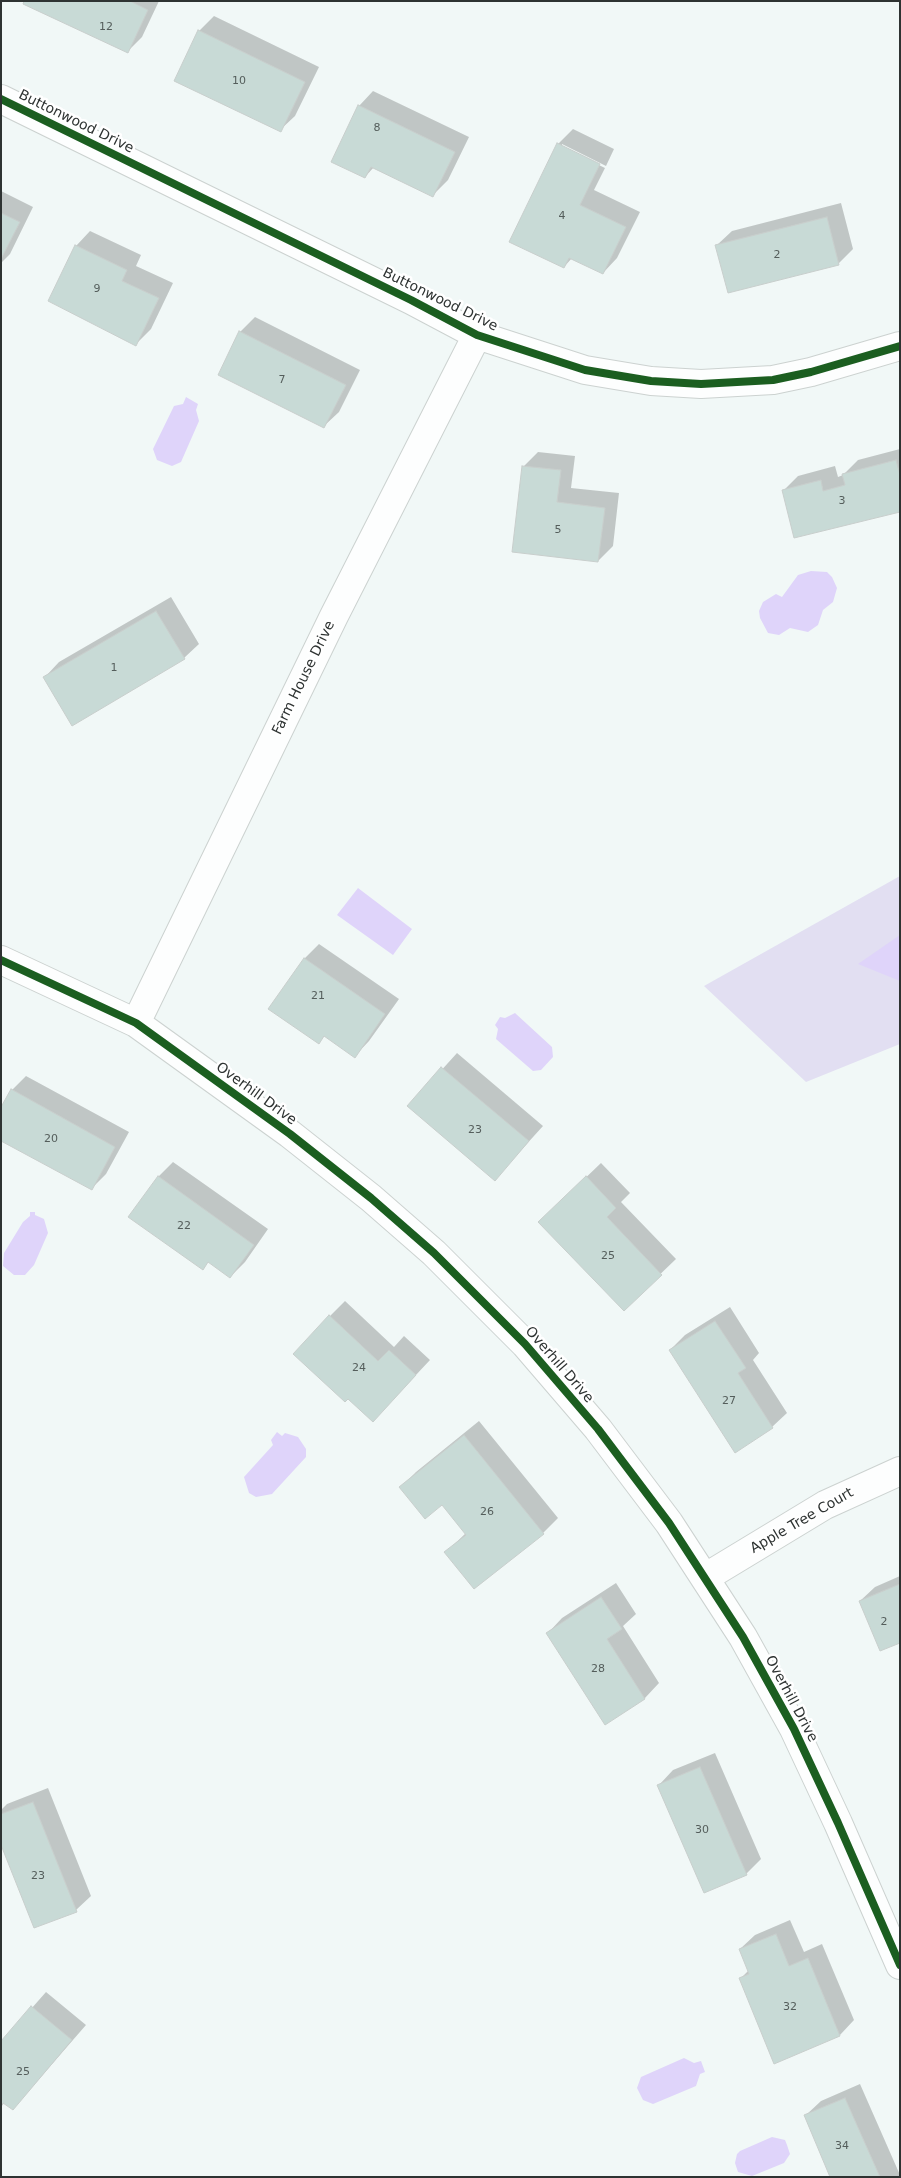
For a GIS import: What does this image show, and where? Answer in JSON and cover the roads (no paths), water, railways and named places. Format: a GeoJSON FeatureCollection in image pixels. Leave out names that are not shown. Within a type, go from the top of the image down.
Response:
{"type":"FeatureCollection","features":[{"type":"Feature","properties":{"kind":"street","name":"Buttonwood Drive"},"geometry":{"type":"LineString","coordinates":[[1,99],[411,300],[477,335],[585,370],[651,381],[701,384],[773,380],[811,372],[900,346]]}},
{"type":"Feature","properties":{"kind":"street","name":"Farm House Drive"},"geometry":{"type":"LineString","coordinates":[[136,1023],[338,608],[477,335]]}},
{"type":"Feature","properties":{"kind":"street","name":"Overhill Drive"},"geometry":{"type":"LineString","coordinates":[[1,960],[136,1023],[290,1134],[371,1198],[434,1253],[525,1344],[592,1423],[669,1523],[706,1577],[743,1637],[794,1729],[838,1823],[900,1965]]}},
{"type":"Feature","properties":{"kind":"street","name":"Apple Tree Court"},"geometry":{"type":"LineString","coordinates":[[706,1577],[825,1505],[900,1470]]}}]}
